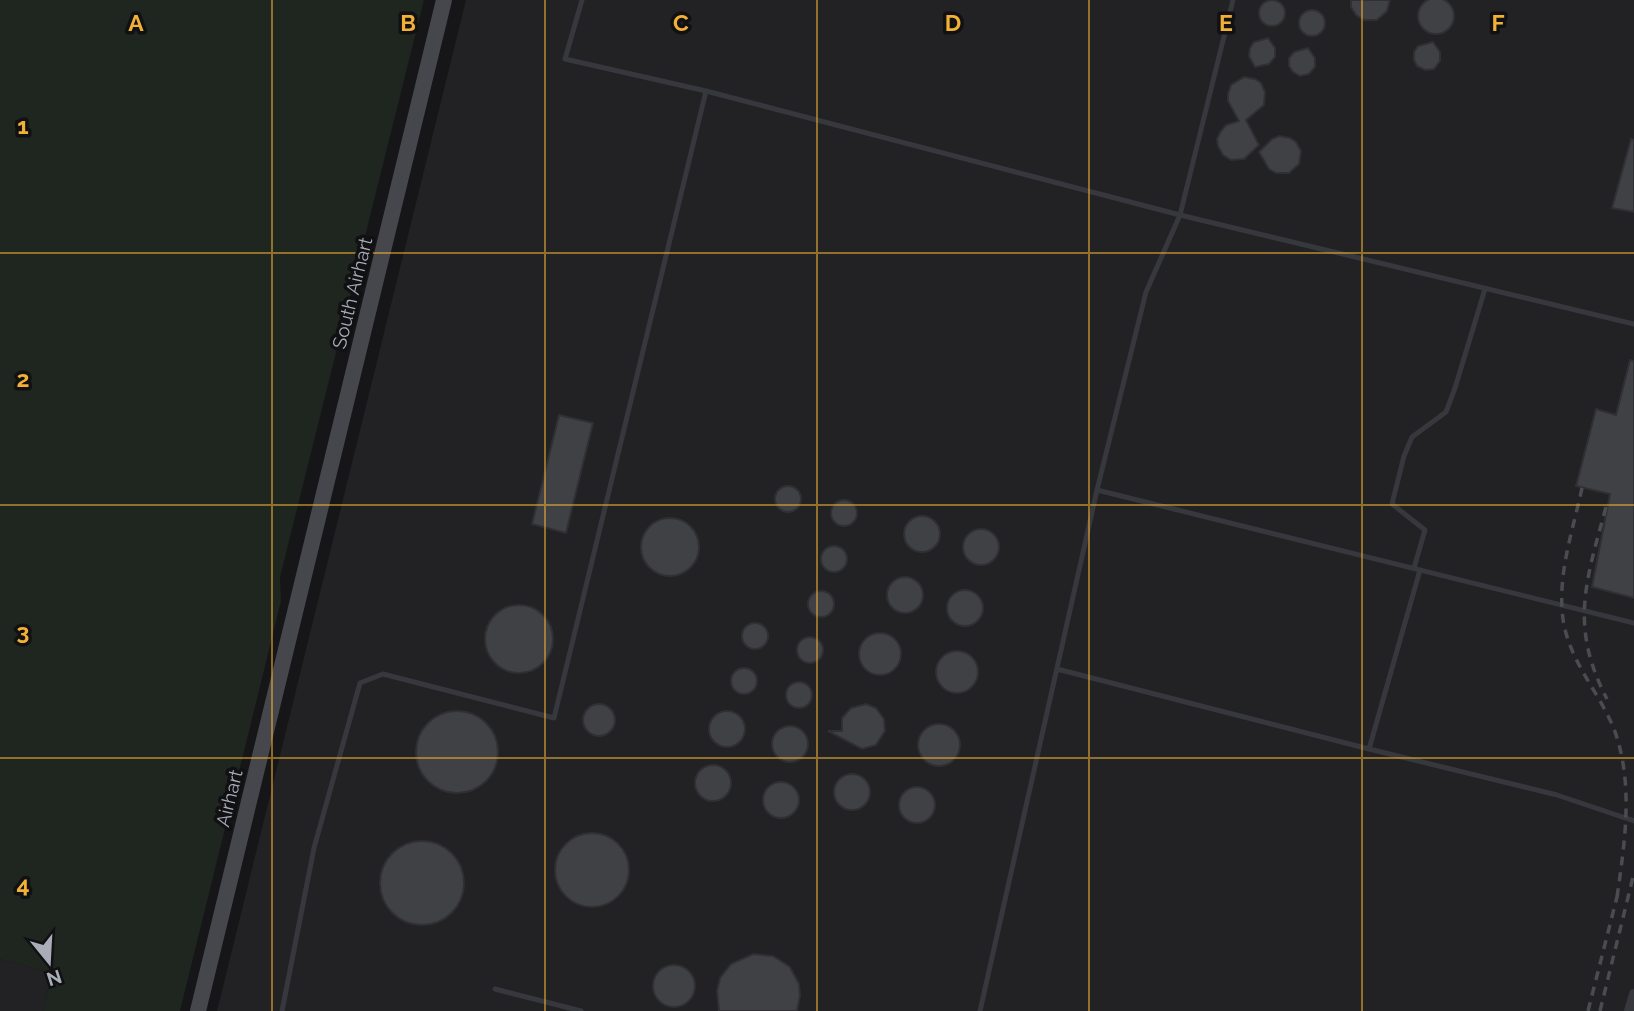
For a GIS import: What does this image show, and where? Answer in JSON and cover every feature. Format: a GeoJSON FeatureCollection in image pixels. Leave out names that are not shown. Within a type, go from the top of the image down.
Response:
{"type":"FeatureCollection","features":[{"type":"Feature","properties":{"kind":"street","name":"South Airhart"},"geometry":{"type":"LineString","coordinates":[[300,595],[444,0]]}},
{"type":"Feature","properties":{"kind":"street","name":"Airhart"},"geometry":{"type":"LineString","coordinates":[[198,1011],[300,595]]}},
{"type":"Feature","properties":{"kind":"street"},"geometry":{"type":"LineString","coordinates":[[1629,1011],[1634,994]]}},
{"type":"Feature","properties":{"kind":"lane"},"geometry":{"type":"LineString","coordinates":[[582,0],[565,59],[706,91],[1180,215],[1634,324]]}},
{"type":"Feature","properties":{"kind":"lane"},"geometry":{"type":"LineString","coordinates":[[980,1011],[1097,490],[1146,292],[1180,215],[1233,0]]}},
{"type":"Feature","properties":{"kind":"lane"},"geometry":{"type":"LineString","coordinates":[[282,1011],[314,848],[360,683],[383,674],[555,718],[706,91]]}},
{"type":"Feature","properties":{"kind":"lane"},"geometry":{"type":"LineString","coordinates":[[1369,749],[1425,530],[1392,504],[1395,488],[1412,437],[1446,412],[1485,289]]}},
{"type":"Feature","properties":{"kind":"lane"},"geometry":{"type":"LineString","coordinates":[[1097,490],[1634,623]]}},
{"type":"Feature","properties":{"kind":"lane"},"geometry":{"type":"LineString","coordinates":[[1057,669],[1558,795],[1634,821]]}},
{"type":"Feature","properties":{"kind":"lane"},"geometry":{"type":"LineString","coordinates":[[495,989],[581,1011]]}},
{"type":"Feature","properties":{"kind":"shaded area"},"geometry":{"type":"Polygon","coordinates":[[[0,0],[424,0],[280,577],[281,601],[180,1011],[43,1011],[52,973],[0,959],[0,0]]]}},
{"type":"Feature","properties":{"kind":"shaded area"},"geometry":{"type":"Polygon","coordinates":[[[466,0],[1634,0],[1634,1011],[217,1011],[466,0]]]}},
{"type":"Feature","properties":{"kind":"shaded area"},"geometry":{"type":"Polygon","coordinates":[[[0,959],[52,973],[43,1011],[0,1011],[0,959]]]}},
{"type":"Feature","properties":{"kind":"building"},"geometry":{"type":"Polygon","coordinates":[[[1436,-2],[1449,3],[1454,16],[1449,29],[1436,34],[1423,29],[1418,16],[1423,3],[1436,-2]]]}},
{"type":"Feature","properties":{"kind":"building"},"geometry":{"type":"Polygon","coordinates":[[[1272,0],[1281,4],[1285,13],[1281,22],[1272,26],[1263,22],[1259,13],[1263,4],[1272,0]]]}},
{"type":"Feature","properties":{"kind":"building"},"geometry":{"type":"Polygon","coordinates":[[[1351,0],[1390,0],[1387,11],[1377,20],[1364,20],[1356,15],[1351,7],[1351,0]]]}},
{"type":"Feature","properties":{"kind":"building"},"geometry":{"type":"Polygon","coordinates":[[[1312,10],[1321,14],[1325,23],[1321,32],[1312,36],[1303,32],[1299,23],[1303,14],[1312,10]]]}},
{"type":"Feature","properties":{"kind":"building"},"geometry":{"type":"Polygon","coordinates":[[[1268,38],[1275,48],[1275,57],[1269,64],[1255,67],[1249,56],[1250,48],[1254,42],[1268,38]]]}},
{"type":"Feature","properties":{"kind":"building"},"geometry":{"type":"Polygon","coordinates":[[[1433,42],[1440,52],[1440,61],[1434,69],[1425,70],[1417,66],[1414,52],[1418,46],[1433,42]]]}},
{"type":"Feature","properties":{"kind":"building"},"geometry":{"type":"Polygon","coordinates":[[[1308,48],[1315,58],[1315,67],[1309,74],[1300,76],[1289,66],[1289,58],[1294,52],[1308,48]]]}},
{"type":"Feature","properties":{"kind":"building"},"geometry":{"type":"Polygon","coordinates":[[[1244,77],[1261,83],[1265,92],[1264,105],[1246,120],[1259,145],[1244,159],[1231,160],[1223,155],[1217,139],[1226,125],[1239,121],[1228,101],[1228,94],[1231,85],[1244,77]]]}},
{"type":"Feature","properties":{"kind":"building"},"geometry":{"type":"Polygon","coordinates":[[[1279,136],[1296,142],[1301,151],[1299,164],[1289,173],[1276,173],[1269,169],[1259,152],[1279,136]]]}},
{"type":"Feature","properties":{"kind":"building"},"geometry":{"type":"Polygon","coordinates":[[[1631,139],[1634,140],[1634,212],[1612,208],[1631,139]]]}},
{"type":"Feature","properties":{"kind":"building"},"geometry":{"type":"Polygon","coordinates":[[[1630,360],[1634,361],[1634,598],[1592,587],[1610,494],[1576,486],[1596,409],[1616,415],[1630,360]]]}},
{"type":"Feature","properties":{"kind":"building"},"geometry":{"type":"Polygon","coordinates":[[[559,415],[593,423],[566,533],[532,524],[559,415]]]}},
{"type":"Feature","properties":{"kind":"building"},"geometry":{"type":"Polygon","coordinates":[[[788,486],[797,490],[801,499],[797,508],[788,512],[779,508],[775,499],[779,490],[788,486]]]}},
{"type":"Feature","properties":{"kind":"building"},"geometry":{"type":"Polygon","coordinates":[[[844,500],[853,504],[857,513],[853,522],[844,526],[835,522],[831,513],[835,504],[844,500]]]}},
{"type":"Feature","properties":{"kind":"building"},"geometry":{"type":"Polygon","coordinates":[[[922,516],[935,521],[940,534],[935,547],[922,552],[909,547],[904,534],[909,521],[922,516]]]}},
{"type":"Feature","properties":{"kind":"building"},"geometry":{"type":"Polygon","coordinates":[[[664,518],[676,518],[691,526],[699,541],[699,553],[691,568],[676,576],[664,576],[649,568],[641,553],[641,541],[649,526],[664,518]]]}},
{"type":"Feature","properties":{"kind":"building"},"geometry":{"type":"Polygon","coordinates":[[[981,529],[994,534],[999,547],[994,560],[981,565],[968,560],[963,547],[968,534],[981,529]]]}},
{"type":"Feature","properties":{"kind":"building"},"geometry":{"type":"Polygon","coordinates":[[[834,546],[843,550],[847,559],[843,568],[834,572],[825,568],[821,559],[825,550],[834,546]]]}},
{"type":"Feature","properties":{"kind":"building"},"geometry":{"type":"Polygon","coordinates":[[[905,577],[918,582],[923,595],[918,608],[905,613],[892,608],[887,595],[892,582],[905,577]]]}},
{"type":"Feature","properties":{"kind":"building"},"geometry":{"type":"Polygon","coordinates":[[[965,590],[978,595],[983,608],[978,621],[965,626],[952,621],[947,608],[952,595],[965,590]]]}},
{"type":"Feature","properties":{"kind":"building"},"geometry":{"type":"Polygon","coordinates":[[[821,591],[830,595],[834,604],[830,613],[821,617],[812,613],[808,604],[812,595],[821,591]]]}},
{"type":"Feature","properties":{"kind":"building"},"geometry":{"type":"Polygon","coordinates":[[[519,605],[532,608],[543,615],[550,626],[553,639],[550,652],[543,663],[532,670],[519,673],[506,670],[495,663],[488,652],[485,639],[488,626],[495,615],[506,608],[519,605]]]}},
{"type":"Feature","properties":{"kind":"building"},"geometry":{"type":"Polygon","coordinates":[[[755,623],[764,627],[768,636],[764,645],[755,649],[746,645],[742,636],[746,627],[755,623]]]}},
{"type":"Feature","properties":{"kind":"building"},"geometry":{"type":"Polygon","coordinates":[[[880,633],[895,639],[901,654],[895,669],[880,675],[865,669],[859,654],[865,639],[880,633]]]}},
{"type":"Feature","properties":{"kind":"building"},"geometry":{"type":"Polygon","coordinates":[[[810,637],[819,641],[823,650],[819,659],[810,663],[801,659],[797,650],[801,641],[810,637]]]}},
{"type":"Feature","properties":{"kind":"building"},"geometry":{"type":"Polygon","coordinates":[[[957,651],[972,657],[978,672],[972,687],[957,693],[942,687],[936,672],[942,657],[957,651]]]}},
{"type":"Feature","properties":{"kind":"building"},"geometry":{"type":"Polygon","coordinates":[[[744,668],[753,672],[757,681],[753,690],[744,694],[735,690],[731,681],[735,672],[744,668]]]}},
{"type":"Feature","properties":{"kind":"building"},"geometry":{"type":"Polygon","coordinates":[[[799,682],[808,686],[812,695],[808,704],[799,708],[790,704],[786,695],[790,686],[799,682]]]}},
{"type":"Feature","properties":{"kind":"building"},"geometry":{"type":"Polygon","coordinates":[[[599,704],[611,708],[615,720],[611,732],[599,736],[587,732],[583,720],[587,708],[599,704]]]}},
{"type":"Feature","properties":{"kind":"building"},"geometry":{"type":"Polygon","coordinates":[[[866,704],[876,708],[884,719],[885,731],[876,745],[862,749],[828,731],[842,731],[842,718],[851,708],[866,704]]]}},
{"type":"Feature","properties":{"kind":"building"},"geometry":{"type":"Polygon","coordinates":[[[457,711],[473,715],[486,723],[494,736],[498,752],[494,768],[486,781],[473,789],[457,793],[441,789],[428,781],[420,768],[416,752],[420,736],[428,723],[441,715],[457,711]]]}},
{"type":"Feature","properties":{"kind":"building"},"geometry":{"type":"Polygon","coordinates":[[[727,711],[740,716],[745,729],[740,742],[727,747],[714,742],[709,729],[714,716],[727,711]]]}},
{"type":"Feature","properties":{"kind":"building"},"geometry":{"type":"Polygon","coordinates":[[[939,724],[954,730],[960,745],[954,760],[939,766],[924,760],[918,745],[924,730],[939,724]]]}},
{"type":"Feature","properties":{"kind":"building"},"geometry":{"type":"Polygon","coordinates":[[[790,726],[803,731],[808,744],[803,757],[790,762],[777,757],[772,744],[777,731],[790,726]]]}},
{"type":"Feature","properties":{"kind":"building"},"geometry":{"type":"Polygon","coordinates":[[[713,765],[726,770],[731,783],[726,796],[713,801],[700,796],[695,783],[700,770],[713,765]]]}},
{"type":"Feature","properties":{"kind":"building"},"geometry":{"type":"Polygon","coordinates":[[[852,774],[865,779],[870,792],[865,805],[852,810],[839,805],[834,792],[839,779],[852,774]]]}},
{"type":"Feature","properties":{"kind":"building"},"geometry":{"type":"Polygon","coordinates":[[[781,782],[794,787],[799,800],[794,813],[781,818],[768,813],[763,800],[768,787],[781,782]]]}},
{"type":"Feature","properties":{"kind":"building"},"geometry":{"type":"Polygon","coordinates":[[[917,787],[930,792],[935,805],[930,818],[917,823],[904,818],[899,805],[904,792],[917,787]]]}},
{"type":"Feature","properties":{"kind":"building"},"geometry":{"type":"Polygon","coordinates":[[[585,833],[599,833],[613,839],[623,849],[629,870],[623,891],[613,901],[599,907],[585,907],[571,901],[561,891],[555,877],[555,863],[561,849],[571,839],[585,833]]]}},
{"type":"Feature","properties":{"kind":"building"},"geometry":{"type":"Polygon","coordinates":[[[422,841],[445,848],[457,860],[464,883],[457,906],[445,918],[422,925],[399,918],[387,906],[380,883],[387,860],[399,848],[422,841]]]}},
{"type":"Feature","properties":{"kind":"building"},"geometry":{"type":"Polygon","coordinates":[[[753,954],[773,956],[790,967],[799,984],[797,1011],[719,1011],[717,991],[720,978],[731,964],[753,954]]]}},
{"type":"Feature","properties":{"kind":"building"},"geometry":{"type":"Polygon","coordinates":[[[674,965],[689,971],[695,986],[689,1001],[674,1007],[659,1001],[653,986],[659,971],[674,965]]]}},
{"type":"Feature","properties":{"kind":"railway"},"geometry":{"type":"LineString","coordinates":[[1582,488],[1564,569],[1563,619],[1571,648],[1614,729],[1620,749],[1626,812],[1617,897]]}},
{"type":"Feature","properties":{"kind":"railway"},"geometry":{"type":"LineString","coordinates":[[1606,507],[1592,558],[1585,603],[1585,626],[1595,673],[1607,699]]}},
{"type":"Feature","properties":{"kind":"railway"},"geometry":{"type":"LineString","coordinates":[[1600,1011],[1634,873]]}},
{"type":"Feature","properties":{"kind":"railway"},"geometry":{"type":"LineString","coordinates":[[1588,1011],[1619,889]]}}]}
